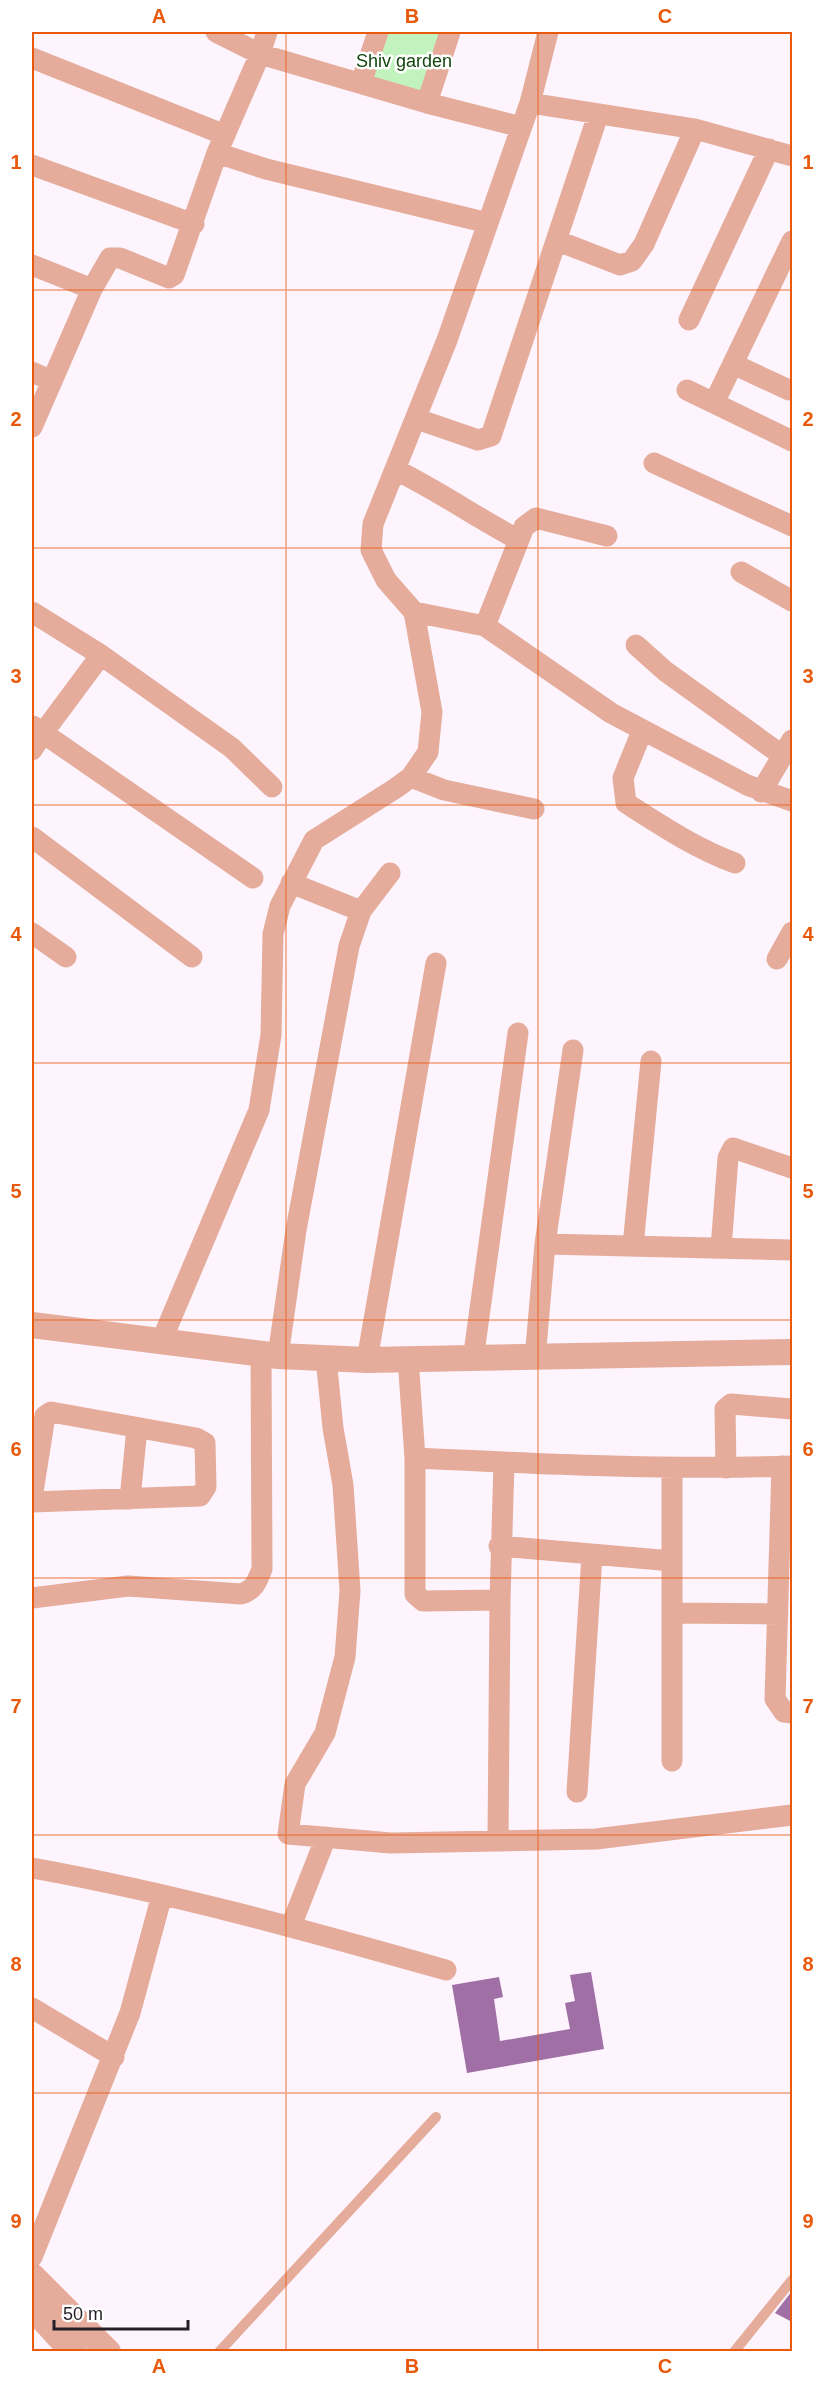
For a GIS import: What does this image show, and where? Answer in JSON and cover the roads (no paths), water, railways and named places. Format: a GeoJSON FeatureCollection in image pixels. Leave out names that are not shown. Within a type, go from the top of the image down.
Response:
{"type":"FeatureCollection","features":[{"type":"Feature","properties":{"kind":"street"},"geometry":{"type":"LineString","coordinates":[[216,32],[260,54],[427,103],[521,127]]}},
{"type":"Feature","properties":{"kind":"street"},"geometry":{"type":"LineString","coordinates":[[32,427],[92,289],[110,258],[120,258],[169,278],[174,275],[221,144],[260,54],[267,32]]}},
{"type":"Feature","properties":{"kind":"street"},"geometry":{"type":"LineString","coordinates":[[361,83],[378,32]]}},
{"type":"Feature","properties":{"kind":"street"},"geometry":{"type":"LineString","coordinates":[[427,103],[450,32]]}},
{"type":"Feature","properties":{"kind":"street"},"geometry":{"type":"LineString","coordinates":[[161,1342],[259,1110],[271,1035],[273,934],[280,906],[314,840],[403,783],[428,752],[432,712],[414,612],[386,580],[370,550],[374,524],[417,419],[488,223],[530,103],[548,32]]}},
{"type":"Feature","properties":{"kind":"street"},"geometry":{"type":"LineString","coordinates":[[32,58],[221,144],[267,169],[488,223]]}},
{"type":"Feature","properties":{"kind":"street"},"geometry":{"type":"LineString","coordinates":[[530,103],[695,129],[792,156]]}},
{"type":"Feature","properties":{"kind":"street"},"geometry":{"type":"LineString","coordinates":[[417,419],[477,440],[491,436],[558,241],[598,115]]}},
{"type":"Feature","properties":{"kind":"street"},"geometry":{"type":"LineString","coordinates":[[558,241],[620,265],[632,261],[644,244],[695,129]]}},
{"type":"Feature","properties":{"kind":"street"},"geometry":{"type":"LineString","coordinates":[[688,320],[768,149]]}},
{"type":"Feature","properties":{"kind":"street"},"geometry":{"type":"LineString","coordinates":[[32,165],[194,224]]}},
{"type":"Feature","properties":{"kind":"street"},"geometry":{"type":"LineString","coordinates":[[714,403],[790,253]]}},
{"type":"Feature","properties":{"kind":"street"},"geometry":{"type":"LineString","coordinates":[[32,265],[92,289]]}},
{"type":"Feature","properties":{"kind":"street"},"geometry":{"type":"LineString","coordinates":[[733,364],[789,390]]}},
{"type":"Feature","properties":{"kind":"street"},"geometry":{"type":"LineString","coordinates":[[32,372],[52,381]]}},
{"type":"Feature","properties":{"kind":"street"},"geometry":{"type":"LineString","coordinates":[[687,390],[792,441]]}},
{"type":"Feature","properties":{"kind":"street"},"geometry":{"type":"LineString","coordinates":[[654,464],[792,526]]}},
{"type":"Feature","properties":{"kind":"street"},"geometry":{"type":"LineString","coordinates":[[396,470],[441,492],[467,512],[519,540]]}},
{"type":"Feature","properties":{"kind":"street"},"geometry":{"type":"LineString","coordinates":[[485,626],[524,527],[536,518],[607,536]]}},
{"type":"Feature","properties":{"kind":"street"},"geometry":{"type":"LineString","coordinates":[[741,572],[792,601]]}},
{"type":"Feature","properties":{"kind":"street"},"geometry":{"type":"LineString","coordinates":[[32,612],[101,655],[232,748],[272,787]]}},
{"type":"Feature","properties":{"kind":"street"},"geometry":{"type":"LineString","coordinates":[[414,612],[485,626],[611,713],[776,796],[788,748],[665,671],[636,645]]}},
{"type":"Feature","properties":{"kind":"street"},"geometry":{"type":"LineString","coordinates":[[101,655],[35,736],[253,878]]}},
{"type":"Feature","properties":{"kind":"street"},"geometry":{"type":"LineString","coordinates":[[642,730],[623,778],[626,803],[675,835],[711,854],[735,863]]}},
{"type":"Feature","properties":{"kind":"street"},"geometry":{"type":"LineString","coordinates":[[403,783],[534,809]]}},
{"type":"Feature","properties":{"kind":"street"},"geometry":{"type":"LineString","coordinates":[[32,837],[192,957]]}},
{"type":"Feature","properties":{"kind":"street"},"geometry":{"type":"LineString","coordinates":[[32,1598],[128,1586],[240,1594],[250,1591],[256,1583],[262,1569],[269,1355],[296,1230],[349,946],[361,911],[390,873]]}},
{"type":"Feature","properties":{"kind":"street"},"geometry":{"type":"LineString","coordinates":[[291,883],[361,911]]}},
{"type":"Feature","properties":{"kind":"street"},"geometry":{"type":"LineString","coordinates":[[777,959],[792,932]]}},
{"type":"Feature","properties":{"kind":"street"},"geometry":{"type":"LineString","coordinates":[[32,933],[66,957]]}},
{"type":"Feature","properties":{"kind":"street"},"geometry":{"type":"LineString","coordinates":[[367,1360],[436,963]]}},
{"type":"Feature","properties":{"kind":"street"},"geometry":{"type":"LineString","coordinates":[[473,1360],[518,1033]]}},
{"type":"Feature","properties":{"kind":"street"},"geometry":{"type":"LineString","coordinates":[[535,1359],[545,1244],[573,1050]]}},
{"type":"Feature","properties":{"kind":"street"},"geometry":{"type":"LineString","coordinates":[[633,1246],[651,1061]]}},
{"type":"Feature","properties":{"kind":"street"},"geometry":{"type":"LineString","coordinates":[[721,1248],[728,1158],[733,1148],[792,1168]]}},
{"type":"Feature","properties":{"kind":"street"},"geometry":{"type":"LineString","coordinates":[[545,1244],[792,1250]]}},
{"type":"Feature","properties":{"kind":"street"},"geometry":{"type":"LineString","coordinates":[[32,1325],[269,1355],[367,1360],[535,1359],[792,1352]]}},
{"type":"Feature","properties":{"kind":"street"},"geometry":{"type":"LineString","coordinates":[[326,1358],[333,1428],[342,1485],[350,1591],[345,1657],[325,1733],[295,1784],[288,1834],[391,1843],[596,1839],[792,1815]]}},
{"type":"Feature","properties":{"kind":"street"},"geometry":{"type":"LineString","coordinates":[[408,1358],[415,1458],[416,1594],[423,1601],[500,1600]]}},
{"type":"Feature","properties":{"kind":"street"},"geometry":{"type":"LineString","coordinates":[[726,1468],[725,1409],[730,1404],[792,1409]]}},
{"type":"Feature","properties":{"kind":"street"},"geometry":{"type":"LineString","coordinates":[[51,1412],[202,1440],[205,1443],[206,1487],[200,1496],[195,1497],[32,1500],[37,1426],[51,1412]]}},
{"type":"Feature","properties":{"kind":"street"},"geometry":{"type":"LineString","coordinates":[[130,1499],[137,1428]]}},
{"type":"Feature","properties":{"kind":"street"},"geometry":{"type":"LineString","coordinates":[[415,1458],[672,1467],[787,1466],[775,1700],[784,1712],[792,1713]]}},
{"type":"Feature","properties":{"kind":"street"},"geometry":{"type":"LineString","coordinates":[[498,1841],[499,1546],[504,1462]]}},
{"type":"Feature","properties":{"kind":"street"},"geometry":{"type":"LineString","coordinates":[[672,1467],[672,1761]]}},
{"type":"Feature","properties":{"kind":"street"},"geometry":{"type":"LineString","coordinates":[[499,1546],[672,1561]]}},
{"type":"Feature","properties":{"kind":"street"},"geometry":{"type":"LineString","coordinates":[[576,1792],[592,1555]]}},
{"type":"Feature","properties":{"kind":"street"},"geometry":{"type":"LineString","coordinates":[[672,1613],[778,1614]]}},
{"type":"Feature","properties":{"kind":"street"},"geometry":{"type":"LineString","coordinates":[[291,1926],[326,1837]]}},
{"type":"Feature","properties":{"kind":"street"},"geometry":{"type":"LineString","coordinates":[[32,1868],[162,1895],[291,1926],[446,1970]]}},
{"type":"Feature","properties":{"kind":"street"},"geometry":{"type":"LineString","coordinates":[[32,2257],[130,2013],[162,1895]]}},
{"type":"Feature","properties":{"kind":"street"},"geometry":{"type":"LineString","coordinates":[[32,2008],[114,2057]]}},
{"type":"Feature","properties":{"kind":"street"},"geometry":{"type":"LineString","coordinates":[[32,2276],[108,2352]]}},
{"type":"Feature","properties":{"kind":"street"},"geometry":{"type":"LineString","coordinates":[[32,2307],[73,2352]]}},
{"type":"Feature","properties":{"kind":"lane"},"geometry":{"type":"LineString","coordinates":[[219,2352],[436,2117]]}},
{"type":"Feature","properties":{"kind":"lane"},"geometry":{"type":"LineString","coordinates":[[734,2352],[792,2280]]}},
{"type":"Feature","properties":{"kind":"park label","name":"Shiv garden"},"geometry":{"type":"Point","coordinates":[404,61]}}]}
